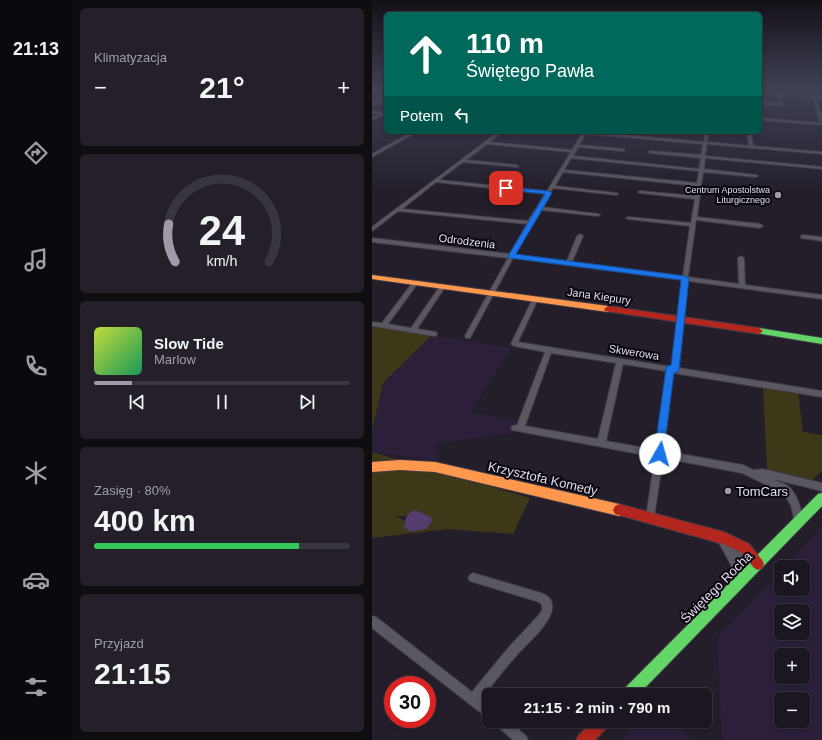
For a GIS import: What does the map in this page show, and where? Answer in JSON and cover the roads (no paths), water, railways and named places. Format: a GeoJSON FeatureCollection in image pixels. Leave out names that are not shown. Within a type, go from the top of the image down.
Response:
{"type":"FeatureCollection","features":[{"type":"Feature","properties":{"kind":"street"},"geometry":{"type":"LineString","coordinates":[[372,156],[411,134]]}},
{"type":"Feature","properties":{"kind":"street"},"geometry":{"type":"LineString","coordinates":[[372,229],[498,134]]}},
{"type":"Feature","properties":{"kind":"street"},"geometry":{"type":"LineString","coordinates":[[468,336],[530,223],[584,134]]}},
{"type":"Feature","properties":{"kind":"street"},"geometry":{"type":"LineString","coordinates":[[607,134],[822,153]]}},
{"type":"Feature","properties":{"kind":"street"},"geometry":{"type":"LineString","coordinates":[[650,516],[672,369],[682,320],[685,279],[692,225],[707,134]]}},
{"type":"Feature","properties":{"kind":"street"},"geometry":{"type":"LineString","coordinates":[[749,134],[751,147]]}},
{"type":"Feature","properties":{"kind":"street"},"geometry":{"type":"LineString","coordinates":[[487,143],[623,150]]}},
{"type":"Feature","properties":{"kind":"street"},"geometry":{"type":"LineString","coordinates":[[651,152],[822,168]]}},
{"type":"Feature","properties":{"kind":"street"},"geometry":{"type":"LineString","coordinates":[[570,158],[756,176]]}},
{"type":"Feature","properties":{"kind":"street"},"geometry":{"type":"LineString","coordinates":[[462,161],[516,166]]}},
{"type":"Feature","properties":{"kind":"street"},"geometry":{"type":"LineString","coordinates":[[562,171],[699,185]]}},
{"type":"Feature","properties":{"kind":"street"},"geometry":{"type":"LineString","coordinates":[[436,181],[549,193]]}},
{"type":"Feature","properties":{"kind":"street"},"geometry":{"type":"LineString","coordinates":[[552,187],[616,194]]}},
{"type":"Feature","properties":{"kind":"street"},"geometry":{"type":"LineString","coordinates":[[640,192],[697,198]]}},
{"type":"Feature","properties":{"kind":"street"},"geometry":{"type":"LineString","coordinates":[[539,208],[598,215]]}},
{"type":"Feature","properties":{"kind":"street"},"geometry":{"type":"LineString","coordinates":[[398,210],[530,223]]}},
{"type":"Feature","properties":{"kind":"street"},"geometry":{"type":"LineString","coordinates":[[628,218],[692,225]]}},
{"type":"Feature","properties":{"kind":"street"},"geometry":{"type":"LineString","coordinates":[[694,218],[760,226]]}},
{"type":"Feature","properties":{"kind":"street"},"geometry":{"type":"LineString","coordinates":[[569,263],[580,236]]}},
{"type":"Feature","properties":{"kind":"street"},"geometry":{"type":"LineString","coordinates":[[803,237],[822,239]]}},
{"type":"Feature","properties":{"kind":"street","name":"Odrodzenia"},"geometry":{"type":"LineString","coordinates":[[372,240],[569,263],[822,297]]}},
{"type":"Feature","properties":{"kind":"street"},"geometry":{"type":"LineString","coordinates":[[742,258],[742,286]]}},
{"type":"Feature","properties":{"kind":"street","name":"Jana Kiepury"},"geometry":{"type":"LineString","coordinates":[[372,277],[822,341]]}},
{"type":"Feature","properties":{"kind":"street"},"geometry":{"type":"LineString","coordinates":[[383,326],[415,283]]}},
{"type":"Feature","properties":{"kind":"street"},"geometry":{"type":"LineString","coordinates":[[412,331],[442,287]]}},
{"type":"Feature","properties":{"kind":"street","name":"Skwerowa"},"geometry":{"type":"LineString","coordinates":[[535,299],[514,344],[822,394]]}},
{"type":"Feature","properties":{"kind":"street"},"geometry":{"type":"LineString","coordinates":[[372,324],[434,334]]}},
{"type":"Feature","properties":{"kind":"street"},"geometry":{"type":"LineString","coordinates":[[549,350],[518,428],[743,469],[786,490],[795,504],[798,522]]}},
{"type":"Feature","properties":{"kind":"street"},"geometry":{"type":"LineString","coordinates":[[601,443],[620,361]]}},
{"type":"Feature","properties":{"kind":"street","name":"Krzysztofa Komedy"},"geometry":{"type":"LineString","coordinates":[[372,467],[409,465],[445,468],[650,516],[731,540],[745,548],[768,554]]}},
{"type":"Feature","properties":{"kind":"street"},"geometry":{"type":"LineString","coordinates":[[753,473],[822,487]]}},
{"type":"Feature","properties":{"kind":"street","name":"Świętego Rocha"},"geometry":{"type":"LineString","coordinates":[[635,688],[822,498]]}},
{"type":"Feature","properties":{"kind":"street","name":"Krzysztofa Komedy"},"geometry":{"type":"LineString","coordinates":[[707,533],[757,564]]}},
{"type":"Feature","properties":{"kind":"street","name":"Krzysztofa Komedy"},"geometry":{"type":"LineString","coordinates":[[722,542],[734,559],[738,584]]}},
{"type":"Feature","properties":{"kind":"street","name":"Krzysztofa Komedy"},"geometry":{"type":"LineString","coordinates":[[745,548],[757,564]]}},
{"type":"Feature","properties":{"kind":"street"},"geometry":{"type":"LineString","coordinates":[[473,578],[541,598],[547,602],[547,610],[543,618],[513,651],[474,699]]}},
{"type":"Feature","properties":{"kind":"street"},"geometry":{"type":"LineString","coordinates":[[372,621],[482,706]]}},
{"type":"Feature","properties":{"kind":"street"},"geometry":{"type":"LineString","coordinates":[[508,728],[522,740]]}},
{"type":"Feature","properties":{"kind":"street"},"geometry":{"type":"LineString","coordinates":[[584,740],[596,728]]}},
{"type":"Feature","properties":{"kind":"place","name":"Centrum Apostolstwa Liturgicznego"},"geometry":{"type":"Point","coordinates":[778,195]}},
{"type":"Feature","properties":{"kind":"place","name":"TomCars"},"geometry":{"type":"Point","coordinates":[728,491]}}]}
